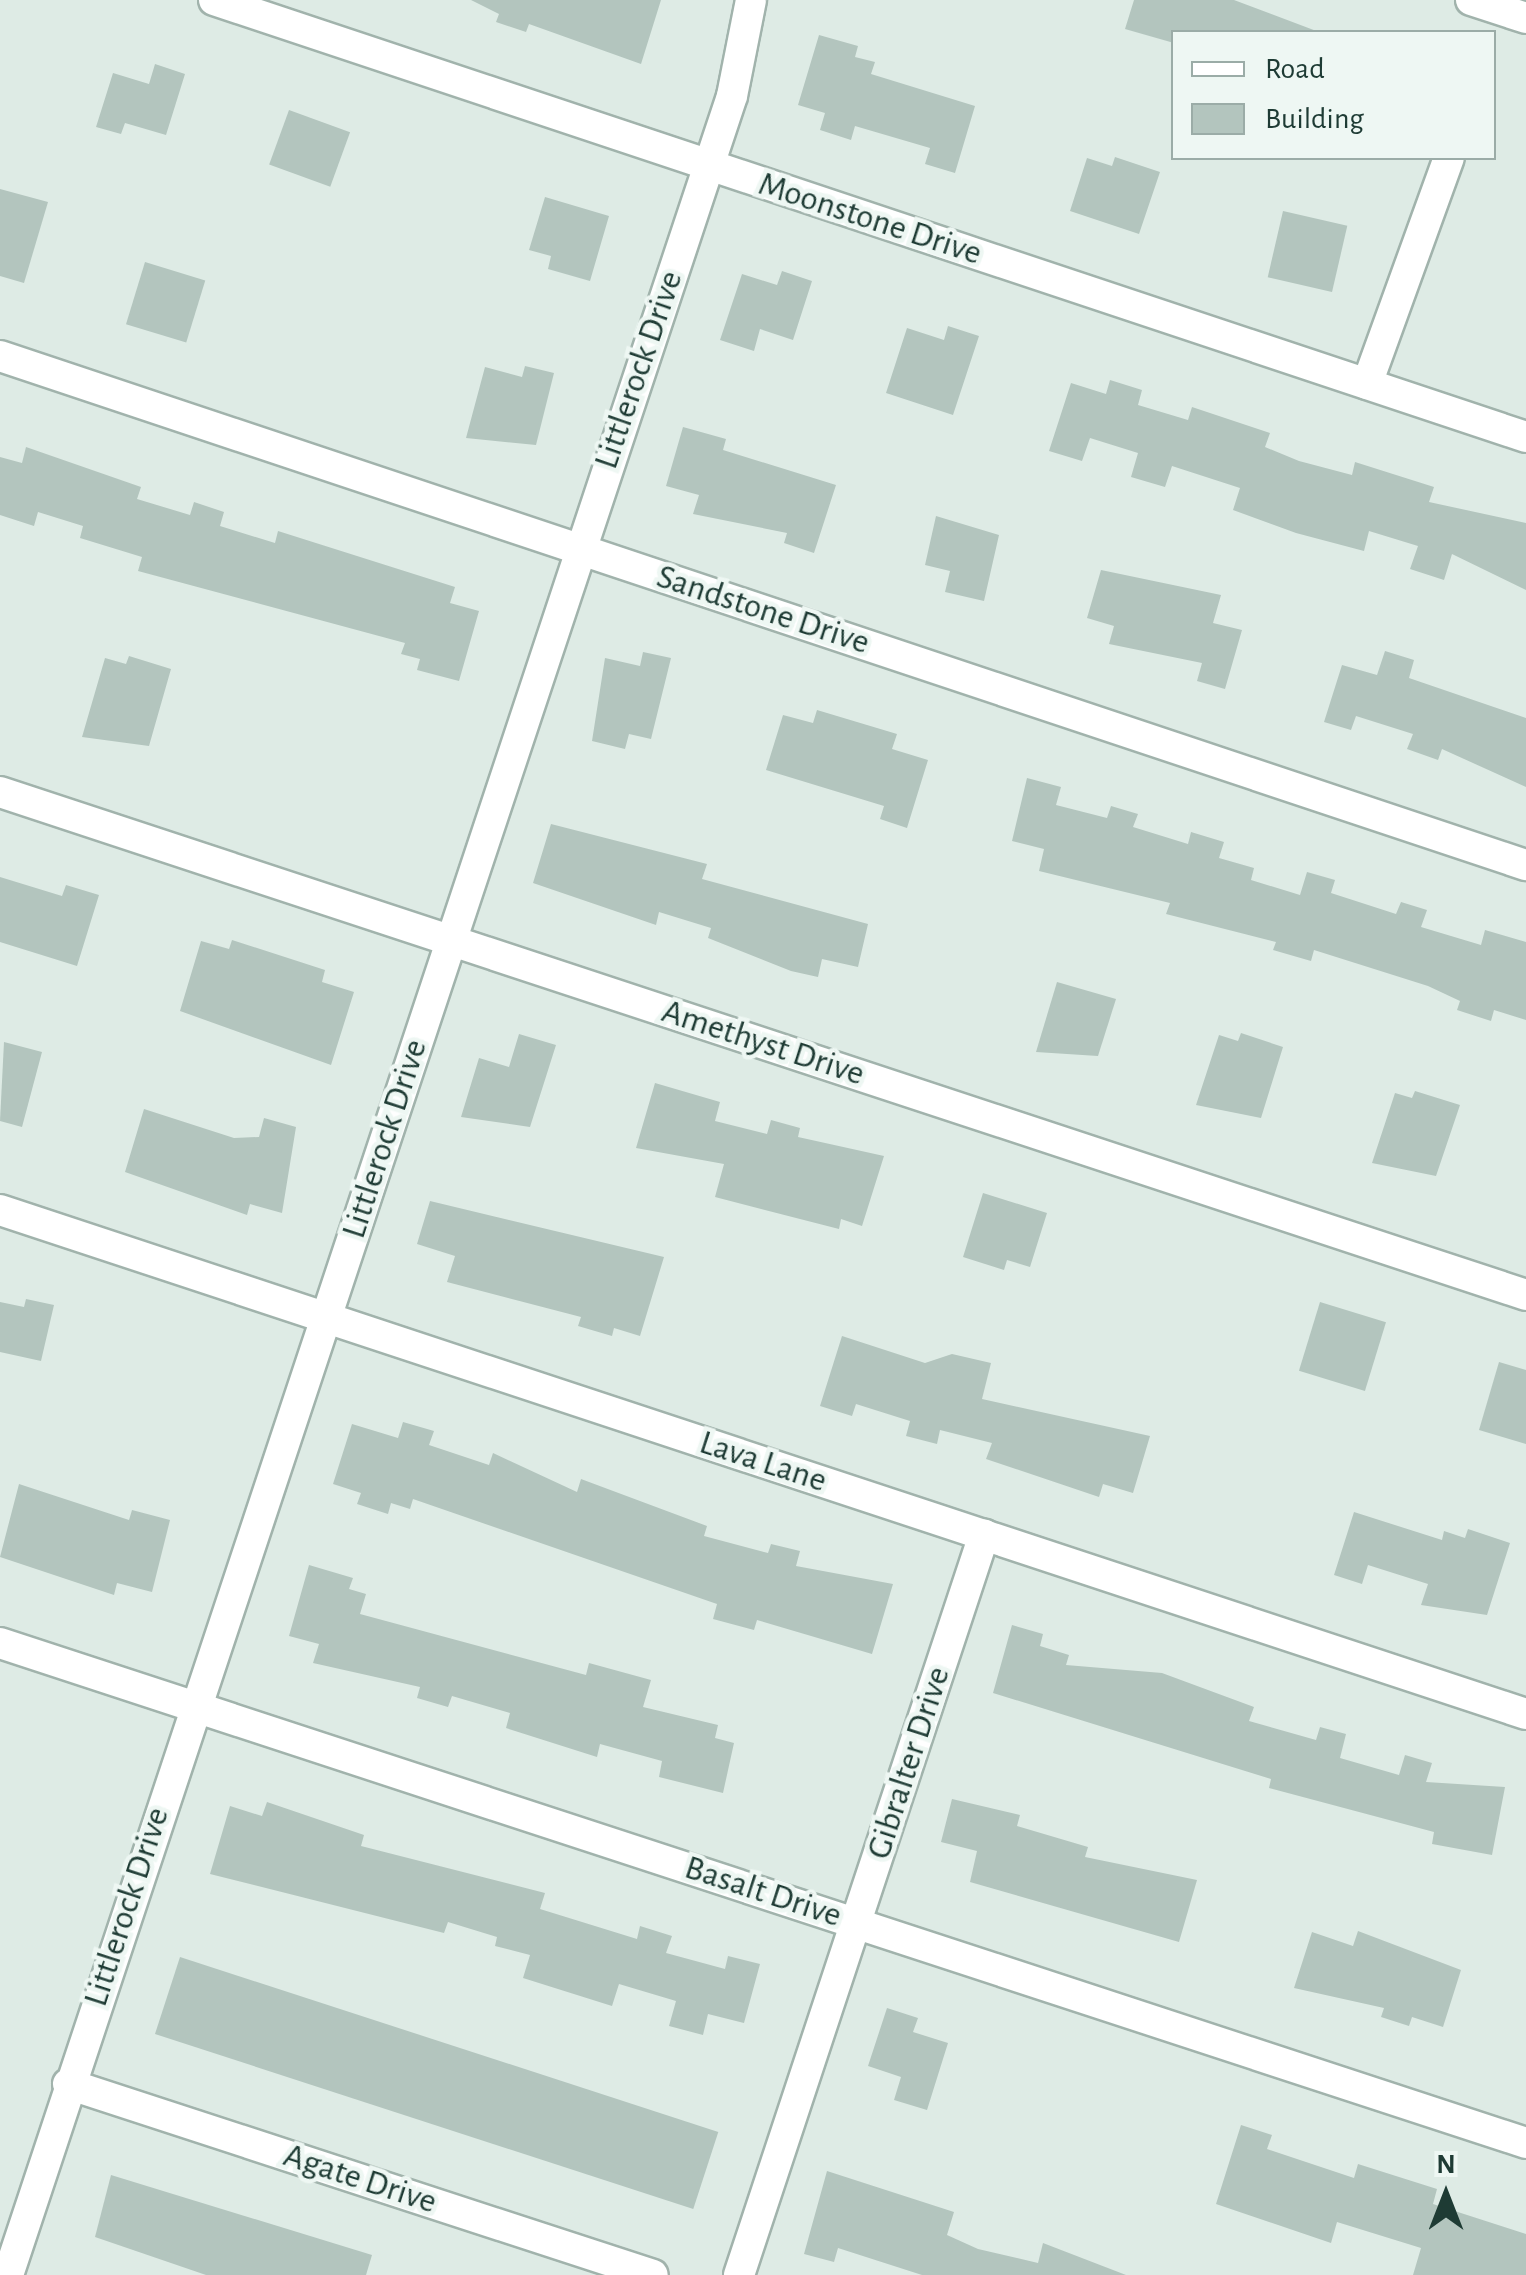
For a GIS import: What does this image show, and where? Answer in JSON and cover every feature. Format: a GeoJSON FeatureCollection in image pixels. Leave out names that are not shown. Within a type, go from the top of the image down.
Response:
{"type":"FeatureCollection","features":[{"type":"Feature","properties":{"kind":"street","name":"Moonstone Drive"},"geometry":{"type":"LineString","coordinates":[[214,0],[1526,437]]}},
{"type":"Feature","properties":{"kind":"street","name":"Littlerock Drive"},"geometry":{"type":"LineString","coordinates":[[8,2275],[193,1707],[452,941],[578,548],[709,165],[751,0]]}},
{"type":"Feature","properties":{"kind":"street"},"geometry":{"type":"LineString","coordinates":[[1470,0],[1507,21]]}},
{"type":"Feature","properties":{"kind":"street"},"geometry":{"type":"LineString","coordinates":[[1367,384],[1448,160]]}},
{"type":"Feature","properties":{"kind":"street","name":"Sandstone Drive"},"geometry":{"type":"LineString","coordinates":[[0,356],[1526,865]]}},
{"type":"Feature","properties":{"kind":"street","name":"Amethyst Drive"},"geometry":{"type":"LineString","coordinates":[[0,792],[1526,1295]]}},
{"type":"Feature","properties":{"kind":"street","name":"Lava Lane"},"geometry":{"type":"LineString","coordinates":[[0,1210],[1526,1714]]}},
{"type":"Feature","properties":{"kind":"street","name":"Gibralter Drive"},"geometry":{"type":"LineString","coordinates":[[739,2275],[984,1535]]}},
{"type":"Feature","properties":{"kind":"street","name":"Basalt Drive"},"geometry":{"type":"LineString","coordinates":[[0,1643],[1526,2143]]}},
{"type":"Feature","properties":{"kind":"street","name":"Agate Drive"},"geometry":{"type":"LineString","coordinates":[[68,2084],[652,2275]]}},
{"type":"Feature","properties":{"kind":"building"},"geometry":{"type":"Polygon","coordinates":[[[471,0],[661,0],[641,64],[529,24],[526,32],[496,22],[499,14],[471,0]]]}},
{"type":"Feature","properties":{"kind":"building"},"geometry":{"type":"Polygon","coordinates":[[[1134,0],[1234,0],[1314,30],[1171,30],[1171,42],[1125,29],[1134,0]]]}},
{"type":"Feature","properties":{"kind":"building"},"geometry":{"type":"Polygon","coordinates":[[[819,35],[858,46],[855,57],[875,62],[871,74],[975,106],[955,173],[925,164],[930,148],[855,126],[851,140],[820,130],[825,113],[798,105],[819,35]]]}},
{"type":"Feature","properties":{"kind":"building"},"geometry":{"type":"Polygon","coordinates":[[[155,64],[185,74],[166,135],[125,123],[121,134],[96,127],[113,73],[149,84],[155,64]]]}},
{"type":"Feature","properties":{"kind":"building"},"geometry":{"type":"Polygon","coordinates":[[[289,110],[350,132],[330,187],[269,165],[289,110]]]}},
{"type":"Feature","properties":{"kind":"building"},"geometry":{"type":"Polygon","coordinates":[[[1115,157],[1160,172],[1139,234],[1070,211],[1087,158],[1112,166],[1115,157]]]}},
{"type":"Feature","properties":{"kind":"building"},"geometry":{"type":"Polygon","coordinates":[[[0,189],[48,202],[24,283],[0,276],[0,189]]]}},
{"type":"Feature","properties":{"kind":"building"},"geometry":{"type":"Polygon","coordinates":[[[545,197],[609,216],[590,281],[548,269],[551,256],[529,250],[545,197]]]}},
{"type":"Feature","properties":{"kind":"building"},"geometry":{"type":"Polygon","coordinates":[[[1283,211],[1347,226],[1332,292],[1268,277],[1283,211]]]}},
{"type":"Feature","properties":{"kind":"building"},"geometry":{"type":"Polygon","coordinates":[[[145,262],[205,280],[186,343],[126,324],[145,262]]]}},
{"type":"Feature","properties":{"kind":"building"},"geometry":{"type":"Polygon","coordinates":[[[782,271],[812,281],[793,340],[760,329],[754,351],[720,340],[742,274],[777,285],[782,271]]]}},
{"type":"Feature","properties":{"kind":"building"},"geometry":{"type":"Polygon","coordinates":[[[948,326],[979,336],[953,415],[886,393],[907,328],[944,340],[948,326]]]}},
{"type":"Feature","properties":{"kind":"building"},"geometry":{"type":"Polygon","coordinates":[[[525,366],[554,373],[536,445],[466,438],[485,367],[522,377],[525,366]]]}},
{"type":"Feature","properties":{"kind":"building"},"geometry":{"type":"Polygon","coordinates":[[[1110,380],[1142,390],[1138,405],[1188,420],[1192,407],[1270,433],[1265,447],[1299,461],[1352,475],[1355,462],[1434,487],[1429,502],[1526,523],[1526,590],[1452,554],[1444,580],[1410,569],[1418,546],[1369,531],[1364,551],[1296,533],[1233,510],[1240,488],[1172,466],[1165,487],[1131,477],[1138,453],[1090,438],[1082,461],[1049,451],[1071,383],[1106,394],[1110,380]]]}},
{"type":"Feature","properties":{"kind":"building"},"geometry":{"type":"Polygon","coordinates":[[[683,427],[726,439],[723,450],[836,485],[814,553],[784,543],[787,533],[693,514],[699,495],[666,486],[683,427]]]}},
{"type":"Feature","properties":{"kind":"building"},"geometry":{"type":"Polygon","coordinates":[[[26,447],[141,487],[137,499],[190,515],[194,502],[224,512],[220,526],[275,543],[278,531],[455,587],[450,603],[479,611],[459,681],[417,670],[420,659],[401,654],[405,643],[138,571],[142,557],[80,538],[83,526],[38,512],[34,526],[0,515],[0,457],[22,463],[26,447]]]}},
{"type":"Feature","properties":{"kind":"building"},"geometry":{"type":"Polygon","coordinates":[[[936,516],[999,535],[984,601],[945,592],[950,571],[925,565],[936,516]]]}},
{"type":"Feature","properties":{"kind":"building"},"geometry":{"type":"Polygon","coordinates":[[[1101,570],[1221,595],[1213,623],[1242,630],[1225,689],[1197,681],[1202,663],[1109,644],[1114,626],[1087,618],[1101,570]]]}},
{"type":"Feature","properties":{"kind":"building"},"geometry":{"type":"Polygon","coordinates":[[[1385,651],[1414,660],[1409,678],[1526,718],[1526,787],[1442,749],[1438,760],[1407,749],[1413,734],[1356,716],[1351,730],[1324,722],[1342,665],[1377,675],[1385,651]]]}},
{"type":"Feature","properties":{"kind":"building"},"geometry":{"type":"Polygon","coordinates":[[[643,652],[671,658],[651,739],[629,734],[625,749],[592,741],[605,658],[640,666],[643,652]]]}},
{"type":"Feature","properties":{"kind":"building"},"geometry":{"type":"Polygon","coordinates":[[[129,656],[171,669],[149,746],[82,737],[105,658],[126,664],[129,656]]]}},
{"type":"Feature","properties":{"kind":"building"},"geometry":{"type":"Polygon","coordinates":[[[817,710],[897,734],[892,749],[928,760],[907,828],[880,819],[884,806],[766,770],[783,715],[813,723],[817,710]]]}},
{"type":"Feature","properties":{"kind":"building"},"geometry":{"type":"Polygon","coordinates":[[[1027,778],[1061,787],[1056,805],[1107,818],[1111,806],[1138,814],[1133,827],[1188,844],[1191,832],[1224,842],[1219,858],[1254,868],[1251,880],[1300,895],[1307,872],[1335,880],[1331,893],[1396,914],[1401,902],[1427,910],[1421,927],[1481,945],[1485,930],[1526,942],[1526,1020],[1494,1010],[1491,1021],[1457,1010],[1460,1001],[1428,986],[1314,950],[1311,961],[1273,950],[1276,942],[1166,914],[1170,903],[1039,871],[1044,849],[1012,841],[1027,778]]]}},
{"type":"Feature","properties":{"kind":"building"},"geometry":{"type":"Polygon","coordinates":[[[551,824],[707,864],[702,879],[868,924],[858,967],[822,959],[818,977],[791,971],[708,938],[711,928],[659,912],[656,925],[533,883],[551,824]]]}},
{"type":"Feature","properties":{"kind":"building"},"geometry":{"type":"Polygon","coordinates":[[[0,877],[62,896],[66,885],[99,895],[77,966],[0,942],[0,877]]]}},
{"type":"Feature","properties":{"kind":"building"},"geometry":{"type":"Polygon","coordinates":[[[232,940],[325,970],[322,982],[354,992],[331,1065],[180,1011],[201,941],[229,949],[232,940]]]}},
{"type":"Feature","properties":{"kind":"building"},"geometry":{"type":"Polygon","coordinates":[[[1057,982],[1116,999],[1098,1056],[1036,1052],[1057,982]]]}},
{"type":"Feature","properties":{"kind":"building"},"geometry":{"type":"Polygon","coordinates":[[[1241,1033],[1283,1047],[1261,1118],[1196,1105],[1219,1035],[1238,1041],[1241,1033]]]}},
{"type":"Feature","properties":{"kind":"building"},"geometry":{"type":"Polygon","coordinates":[[[519,1034],[556,1045],[530,1127],[461,1117],[479,1058],[509,1067],[519,1034]]]}},
{"type":"Feature","properties":{"kind":"building"},"geometry":{"type":"Polygon","coordinates":[[[4,1042],[42,1052],[22,1127],[0,1121],[4,1042]]]}},
{"type":"Feature","properties":{"kind":"building"},"geometry":{"type":"Polygon","coordinates":[[[655,1083],[720,1102],[715,1121],[767,1134],[771,1120],[800,1128],[798,1137],[884,1156],[862,1226],[841,1219],[839,1229],[715,1197],[724,1164],[636,1148],[655,1083]]]}},
{"type":"Feature","properties":{"kind":"building"},"geometry":{"type":"Polygon","coordinates":[[[1415,1091],[1460,1105],[1436,1176],[1372,1163],[1395,1093],[1412,1098],[1415,1091]]]}},
{"type":"Feature","properties":{"kind":"building"},"geometry":{"type":"Polygon","coordinates":[[[144,1109],[234,1138],[259,1137],[264,1118],[296,1127],[282,1213],[250,1204],[247,1215],[125,1172],[144,1109]]]}},
{"type":"Feature","properties":{"kind":"building"},"geometry":{"type":"Polygon","coordinates":[[[983,1193],[1047,1213],[1030,1267],[1007,1260],[1004,1270],[963,1257],[983,1193]]]}},
{"type":"Feature","properties":{"kind":"building"},"geometry":{"type":"Polygon","coordinates":[[[430,1201],[664,1257],[640,1336],[614,1328],[612,1336],[578,1326],[581,1317],[447,1282],[455,1256],[417,1244],[430,1201]]]}},
{"type":"Feature","properties":{"kind":"building"},"geometry":{"type":"Polygon","coordinates":[[[26,1299],[54,1305],[41,1361],[0,1352],[0,1302],[24,1307],[26,1299]]]}},
{"type":"Feature","properties":{"kind":"building"},"geometry":{"type":"Polygon","coordinates":[[[1320,1302],[1386,1322],[1365,1391],[1299,1371],[1320,1302]]]}},
{"type":"Feature","properties":{"kind":"building"},"geometry":{"type":"Polygon","coordinates":[[[842,1336],[925,1363],[952,1354],[991,1363],[982,1399],[1150,1436],[1133,1493],[1103,1484],[1099,1497],[986,1459],[992,1443],[940,1430],[937,1444],[906,1436],[910,1421],[856,1404],[852,1416],[820,1406],[842,1336]]]}},
{"type":"Feature","properties":{"kind":"building"},"geometry":{"type":"Polygon","coordinates":[[[1499,1362],[1526,1370],[1526,1444],[1479,1430],[1499,1362]]]}},
{"type":"Feature","properties":{"kind":"building"},"geometry":{"type":"Polygon","coordinates":[[[403,1422],[434,1431],[429,1445],[489,1465],[493,1453],[577,1492],[581,1479],[707,1526],[704,1536],[768,1553],[771,1544],[800,1551],[796,1566],[893,1584],[872,1654],[757,1620],[754,1630],[713,1619],[717,1604],[413,1499],[410,1509],[391,1503],[388,1514],[357,1504],[361,1493],[333,1484],[352,1424],[398,1438],[403,1422]]]}},
{"type":"Feature","properties":{"kind":"building"},"geometry":{"type":"Polygon","coordinates":[[[19,1484],[129,1520],[132,1510],[170,1520],[152,1592],[117,1583],[114,1595],[0,1557],[19,1484]]]}},
{"type":"Feature","properties":{"kind":"building"},"geometry":{"type":"Polygon","coordinates":[[[1354,1512],[1442,1540],[1444,1531],[1465,1538],[1468,1529],[1510,1543],[1487,1615],[1421,1605],[1428,1584],[1368,1565],[1362,1584],[1334,1575],[1354,1512]]]}},
{"type":"Feature","properties":{"kind":"building"},"geometry":{"type":"Polygon","coordinates":[[[309,1565],[353,1578],[349,1589],[366,1594],[360,1614],[586,1675],[589,1663],[651,1680],[643,1707],[718,1725],[715,1738],[734,1743],[723,1793],[659,1777],[662,1761],[600,1744],[597,1757],[506,1728],[510,1713],[452,1696],[448,1707],[417,1698],[420,1687],[313,1663],[319,1644],[289,1636],[309,1565]]]}},
{"type":"Feature","properties":{"kind":"building"},"geometry":{"type":"Polygon","coordinates":[[[1012,1625],[1043,1634],[1040,1646],[1069,1655],[1066,1665],[1162,1673],[1254,1707],[1249,1721],[1316,1740],[1320,1727],[1346,1734],[1340,1758],[1399,1775],[1405,1755],[1432,1763],[1426,1782],[1505,1787],[1492,1855],[1432,1844],[1434,1832],[1269,1788],[1271,1779],[993,1693],[1012,1625]]]}},
{"type":"Feature","properties":{"kind":"building"},"geometry":{"type":"Polygon","coordinates":[[[952,1799],[1020,1815],[1017,1826],[1088,1847],[1085,1857],[1197,1880],[1179,1942],[970,1882],[977,1851],[941,1842],[952,1799]]]}},
{"type":"Feature","properties":{"kind":"building"},"geometry":{"type":"Polygon","coordinates":[[[267,1802],[364,1835],[361,1846],[545,1893],[540,1909],[637,1939],[640,1926],[672,1936],[666,1953],[725,1969],[728,1956],[760,1964],[744,2023],[708,2014],[703,2035],[669,2026],[676,2001],[619,1984],[612,2006],[523,1978],[530,1955],[495,1946],[497,1937],[448,1922],[444,1933],[210,1874],[230,1806],[262,1816],[267,1802]]]}},
{"type":"Feature","properties":{"kind":"building"},"geometry":{"type":"Polygon","coordinates":[[[1358,1931],[1461,1970],[1443,2027],[1412,2017],[1409,2026],[1381,2017],[1384,2008],[1294,1988],[1312,1932],[1353,1946],[1358,1931]]]}},
{"type":"Feature","properties":{"kind":"building"},"geometry":{"type":"Polygon","coordinates":[[[180,1957],[718,2132],[693,2209],[155,2034],[180,1957]]]}},
{"type":"Feature","properties":{"kind":"building"},"geometry":{"type":"Polygon","coordinates":[[[887,2008],[918,2018],[913,2032],[948,2043],[927,2110],[894,2100],[901,2077],[868,2066],[887,2008]]]}},
{"type":"Feature","properties":{"kind":"building"},"geometry":{"type":"Polygon","coordinates":[[[1241,2125],[1272,2135],[1267,2149],[1354,2178],[1358,2164],[1437,2189],[1433,2204],[1526,2234],[1526,2275],[1413,2275],[1421,2248],[1337,2222],[1331,2243],[1216,2204],[1241,2125]]]}},
{"type":"Feature","properties":{"kind":"building"},"geometry":{"type":"Polygon","coordinates":[[[827,2171],[954,2212],[947,2235],[978,2249],[1038,2263],[1043,2243],[1126,2275],[922,2275],[838,2248],[834,2262],[804,2254],[827,2171]]]}},
{"type":"Feature","properties":{"kind":"building"},"geometry":{"type":"Polygon","coordinates":[[[111,2175],[372,2255],[366,2275],[206,2275],[95,2237],[111,2175]]]}}]}
